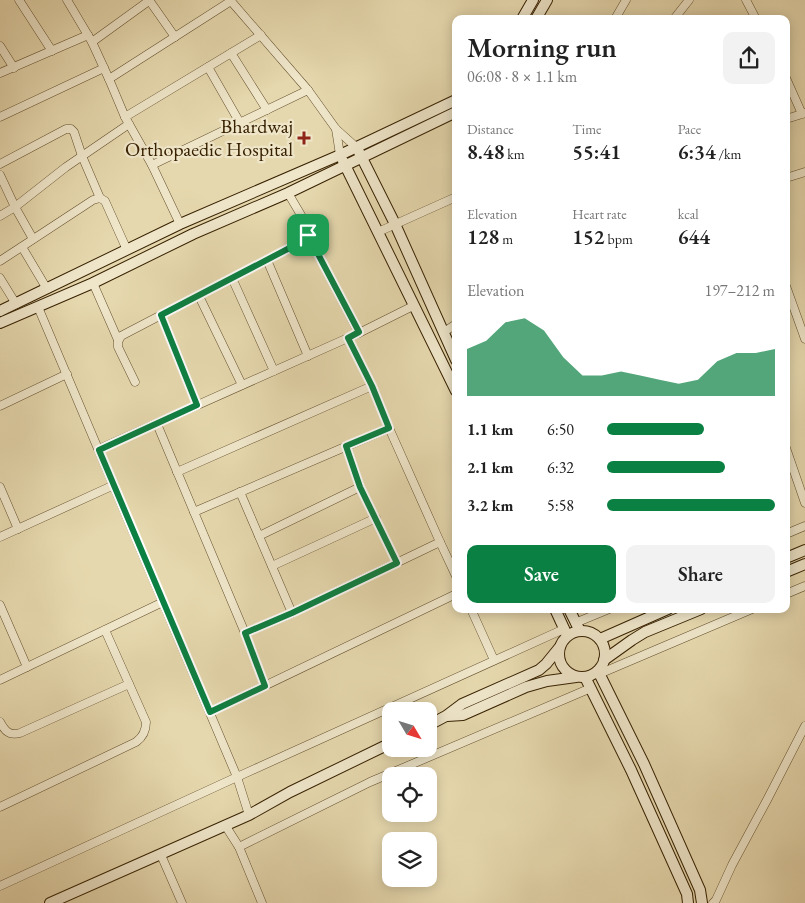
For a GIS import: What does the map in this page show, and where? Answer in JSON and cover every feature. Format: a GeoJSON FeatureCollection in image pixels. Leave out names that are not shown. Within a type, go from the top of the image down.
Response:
{"type":"FeatureCollection","features":[{"type":"Feature","properties":{"kind":"main road"},"geometry":{"type":"LineString","coordinates":[[524,15],[533,0]]}},
{"type":"Feature","properties":{"kind":"main road"},"geometry":{"type":"LineString","coordinates":[[539,15],[548,0]]}},
{"type":"Feature","properties":{"kind":"main road"},"geometry":{"type":"LineString","coordinates":[[0,311],[180,224],[340,155],[452,102]]}},
{"type":"Feature","properties":{"kind":"main road"},"geometry":{"type":"LineString","coordinates":[[0,323],[92,283],[193,234],[288,193],[452,114]]}},
{"type":"Feature","properties":{"kind":"main road"},"geometry":{"type":"LineString","coordinates":[[356,147],[395,224],[452,351]]}},
{"type":"Feature","properties":{"kind":"main road"},"geometry":{"type":"LineString","coordinates":[[340,155],[452,383]]}},
{"type":"Feature","properties":{"kind":"main road"},"geometry":{"type":"LineString","coordinates":[[790,556],[805,550]]}},
{"type":"Feature","properties":{"kind":"main road"},"geometry":{"type":"LineString","coordinates":[[790,570],[805,564]]}},
{"type":"Feature","properties":{"kind":"main road"},"geometry":{"type":"LineString","coordinates":[[557,613],[566,632]]}},
{"type":"Feature","properties":{"kind":"main road"},"geometry":{"type":"LineString","coordinates":[[446,716],[463,715],[526,687],[547,681],[589,676],[598,672],[604,660],[605,649],[600,639],[591,632],[578,627],[571,613]]}},
{"type":"Feature","properties":{"kind":"main road"},"geometry":{"type":"LineString","coordinates":[[600,639],[659,613]]}},
{"type":"Feature","properties":{"kind":"main road"},"geometry":{"type":"LineString","coordinates":[[604,660],[645,632],[691,613]]}},
{"type":"Feature","properties":{"kind":"main road"},"geometry":{"type":"LineString","coordinates":[[566,632],[574,632],[578,627]]}},
{"type":"Feature","properties":{"kind":"main road"},"geometry":{"type":"LineString","coordinates":[[566,632],[559,648],[559,659],[562,667],[568,673],[582,677],[591,688],[687,894],[688,903]]}},
{"type":"Feature","properties":{"kind":"main road"},"geometry":{"type":"LineString","coordinates":[[438,720],[462,704],[539,670],[559,648]]}},
{"type":"Feature","properties":{"kind":"main road"},"geometry":{"type":"LineString","coordinates":[[598,672],[644,764],[700,890],[702,903]]}},
{"type":"Feature","properties":{"kind":"main road"},"geometry":{"type":"LineString","coordinates":[[50,903],[248,815],[290,792],[382,747]]}},
{"type":"Feature","properties":{"kind":"street"},"geometry":{"type":"LineString","coordinates":[[19,0],[52,51]]}},
{"type":"Feature","properties":{"kind":"street"},"geometry":{"type":"LineString","coordinates":[[67,0],[90,39],[127,120],[152,165],[180,224]]}},
{"type":"Feature","properties":{"kind":"street"},"geometry":{"type":"LineString","coordinates":[[0,73],[52,51],[90,39],[149,0],[175,37]]}},
{"type":"Feature","properties":{"kind":"street"},"geometry":{"type":"LineString","coordinates":[[620,15],[626,0]]}},
{"type":"Feature","properties":{"kind":"street"},"geometry":{"type":"LineString","coordinates":[[677,15],[689,0]]}},
{"type":"Feature","properties":{"kind":"street"},"geometry":{"type":"LineString","coordinates":[[746,0],[754,15]]}},
{"type":"Feature","properties":{"kind":"street"},"geometry":{"type":"LineString","coordinates":[[109,79],[231,1],[308,90],[336,129],[356,147]]}},
{"type":"Feature","properties":{"kind":"street"},"geometry":{"type":"LineString","coordinates":[[0,216],[16,207],[127,120],[261,35]]}},
{"type":"Feature","properties":{"kind":"street"},"geometry":{"type":"LineString","coordinates":[[0,46],[14,68]]}},
{"type":"Feature","properties":{"kind":"street"},"geometry":{"type":"LineString","coordinates":[[231,53],[267,110]]}},
{"type":"Feature","properties":{"kind":"street"},"geometry":{"type":"LineString","coordinates":[[208,67],[240,123]]}},
{"type":"Feature","properties":{"kind":"street"},"geometry":{"type":"LineString","coordinates":[[0,117],[104,68]]}},
{"type":"Feature","properties":{"kind":"street"},"geometry":{"type":"LineString","coordinates":[[790,86],[803,114],[790,118]]}},
{"type":"Feature","properties":{"kind":"street"},"geometry":{"type":"LineString","coordinates":[[152,165],[308,90]]}},
{"type":"Feature","properties":{"kind":"street"},"geometry":{"type":"LineString","coordinates":[[0,164],[66,129],[70,129],[74,132],[100,198],[105,201],[126,250]]}},
{"type":"Feature","properties":{"kind":"street"},"geometry":{"type":"LineString","coordinates":[[336,129],[340,155]]}},
{"type":"Feature","properties":{"kind":"street"},"geometry":{"type":"LineString","coordinates":[[790,177],[805,172]]}},
{"type":"Feature","properties":{"kind":"street"},"geometry":{"type":"LineString","coordinates":[[0,175],[33,239]]}},
{"type":"Feature","properties":{"kind":"street"},"geometry":{"type":"LineString","coordinates":[[118,340],[123,335],[303,241],[308,235],[309,230],[288,193]]}},
{"type":"Feature","properties":{"kind":"street"},"geometry":{"type":"LineString","coordinates":[[0,261],[93,200],[100,198]]}},
{"type":"Feature","properties":{"kind":"street"},"geometry":{"type":"LineString","coordinates":[[378,232],[452,198]]}},
{"type":"Feature","properties":{"kind":"street"},"geometry":{"type":"LineString","coordinates":[[308,235],[359,332]]}},
{"type":"Feature","properties":{"kind":"street"},"geometry":{"type":"LineString","coordinates":[[22,247],[47,289]]}},
{"type":"Feature","properties":{"kind":"street"},"geometry":{"type":"LineString","coordinates":[[267,260],[308,356]]}},
{"type":"Feature","properties":{"kind":"street"},"geometry":{"type":"LineString","coordinates":[[0,278],[16,304]]}},
{"type":"Feature","properties":{"kind":"street"},"geometry":{"type":"LineString","coordinates":[[232,278],[274,371]]}},
{"type":"Feature","properties":{"kind":"street"},"geometry":{"type":"LineString","coordinates":[[92,283],[118,340],[118,347],[135,382]]}},
{"type":"Feature","properties":{"kind":"street"},"geometry":{"type":"LineString","coordinates":[[198,296],[242,385]]}},
{"type":"Feature","properties":{"kind":"street"},"geometry":{"type":"LineString","coordinates":[[790,297],[805,338]]}},
{"type":"Feature","properties":{"kind":"street"},"geometry":{"type":"LineString","coordinates":[[99,450],[348,338],[414,306]]}},
{"type":"Feature","properties":{"kind":"street"},"geometry":{"type":"LineString","coordinates":[[38,307],[237,776],[248,815]]}},
{"type":"Feature","properties":{"kind":"street"},"geometry":{"type":"LineString","coordinates":[[161,315],[197,405]]}},
{"type":"Feature","properties":{"kind":"street"},"geometry":{"type":"LineString","coordinates":[[444,332],[452,327]]}},
{"type":"Feature","properties":{"kind":"street"},"geometry":{"type":"LineString","coordinates":[[348,338],[372,386],[452,568]]}},
{"type":"Feature","properties":{"kind":"street"},"geometry":{"type":"LineString","coordinates":[[0,406],[67,374]]}},
{"type":"Feature","properties":{"kind":"street"},"geometry":{"type":"LineString","coordinates":[[177,472],[372,386]]}},
{"type":"Feature","properties":{"kind":"street"},"geometry":{"type":"LineString","coordinates":[[156,424],[245,633],[265,686]]}},
{"type":"Feature","properties":{"kind":"street"},"geometry":{"type":"LineString","coordinates":[[194,512],[389,428]]}},
{"type":"Feature","properties":{"kind":"street"},"geometry":{"type":"LineString","coordinates":[[346,446],[360,487],[397,563]]}},
{"type":"Feature","properties":{"kind":"street"},"geometry":{"type":"LineString","coordinates":[[790,460],[805,503]]}},
{"type":"Feature","properties":{"kind":"street"},"geometry":{"type":"LineString","coordinates":[[0,537],[114,486]]}},
{"type":"Feature","properties":{"kind":"street"},"geometry":{"type":"LineString","coordinates":[[0,487],[18,529]]}},
{"type":"Feature","properties":{"kind":"street"},"geometry":{"type":"LineString","coordinates":[[259,536],[360,487]]}},
{"type":"Feature","properties":{"kind":"street"},"geometry":{"type":"LineString","coordinates":[[240,492],[292,613]]}},
{"type":"Feature","properties":{"kind":"street"},"geometry":{"type":"LineString","coordinates":[[272,566],[376,518]]}},
{"type":"Feature","properties":{"kind":"street"},"geometry":{"type":"LineString","coordinates":[[790,532],[805,526]]}},
{"type":"Feature","properties":{"kind":"street"},"geometry":{"type":"LineString","coordinates":[[245,633],[292,613],[440,542]]}},
{"type":"Feature","properties":{"kind":"street"},"geometry":{"type":"LineString","coordinates":[[790,592],[805,586]]}},
{"type":"Feature","properties":{"kind":"street"},"geometry":{"type":"LineString","coordinates":[[210,712],[452,596]]}},
{"type":"Feature","properties":{"kind":"street"},"geometry":{"type":"LineString","coordinates":[[0,680],[163,602]]}},
{"type":"Feature","properties":{"kind":"street"},"geometry":{"type":"LineString","coordinates":[[0,605],[27,667]]}},
{"type":"Feature","properties":{"kind":"street"},"geometry":{"type":"LineString","coordinates":[[473,613],[494,660]]}},
{"type":"Feature","properties":{"kind":"street"},"geometry":{"type":"LineString","coordinates":[[578,627],[602,613]]}},
{"type":"Feature","properties":{"kind":"street"},"geometry":{"type":"LineString","coordinates":[[598,672],[742,613]]}},
{"type":"Feature","properties":{"kind":"street"},"geometry":{"type":"LineString","coordinates":[[0,807],[141,738],[146,728],[146,722],[105,630]]}},
{"type":"Feature","properties":{"kind":"street"},"geometry":{"type":"LineString","coordinates":[[0,886],[494,660],[566,632]]}},
{"type":"Feature","properties":{"kind":"street"},"geometry":{"type":"LineString","coordinates":[[0,722],[9,733],[20,733],[129,684]]}},
{"type":"Feature","properties":{"kind":"street"},"geometry":{"type":"LineString","coordinates":[[239,847],[370,782],[591,688]]}},
{"type":"Feature","properties":{"kind":"street"},"geometry":{"type":"LineString","coordinates":[[713,903],[805,726]]}},
{"type":"Feature","properties":{"kind":"street"},"geometry":{"type":"LineString","coordinates":[[225,825],[239,847],[262,903]]}},
{"type":"Feature","properties":{"kind":"street"},"geometry":{"type":"LineString","coordinates":[[161,855],[182,903]]}},
{"type":"Feature","properties":{"kind":"place","name":"Bhardwaj Orthopaedic Hospital"},"geometry":{"type":"Point","coordinates":[304,138]}},
{"type":"Feature","properties":{"kind":"route"},"geometry":{"type":"LineString","coordinates":[[308,235],[359,332],[348,338],[372,386],[389,428],[346,446],[360,487],[397,563],[245,633],[265,686],[210,712],[99,450],[197,405],[161,315],[303,241],[308,235]]}}]}
